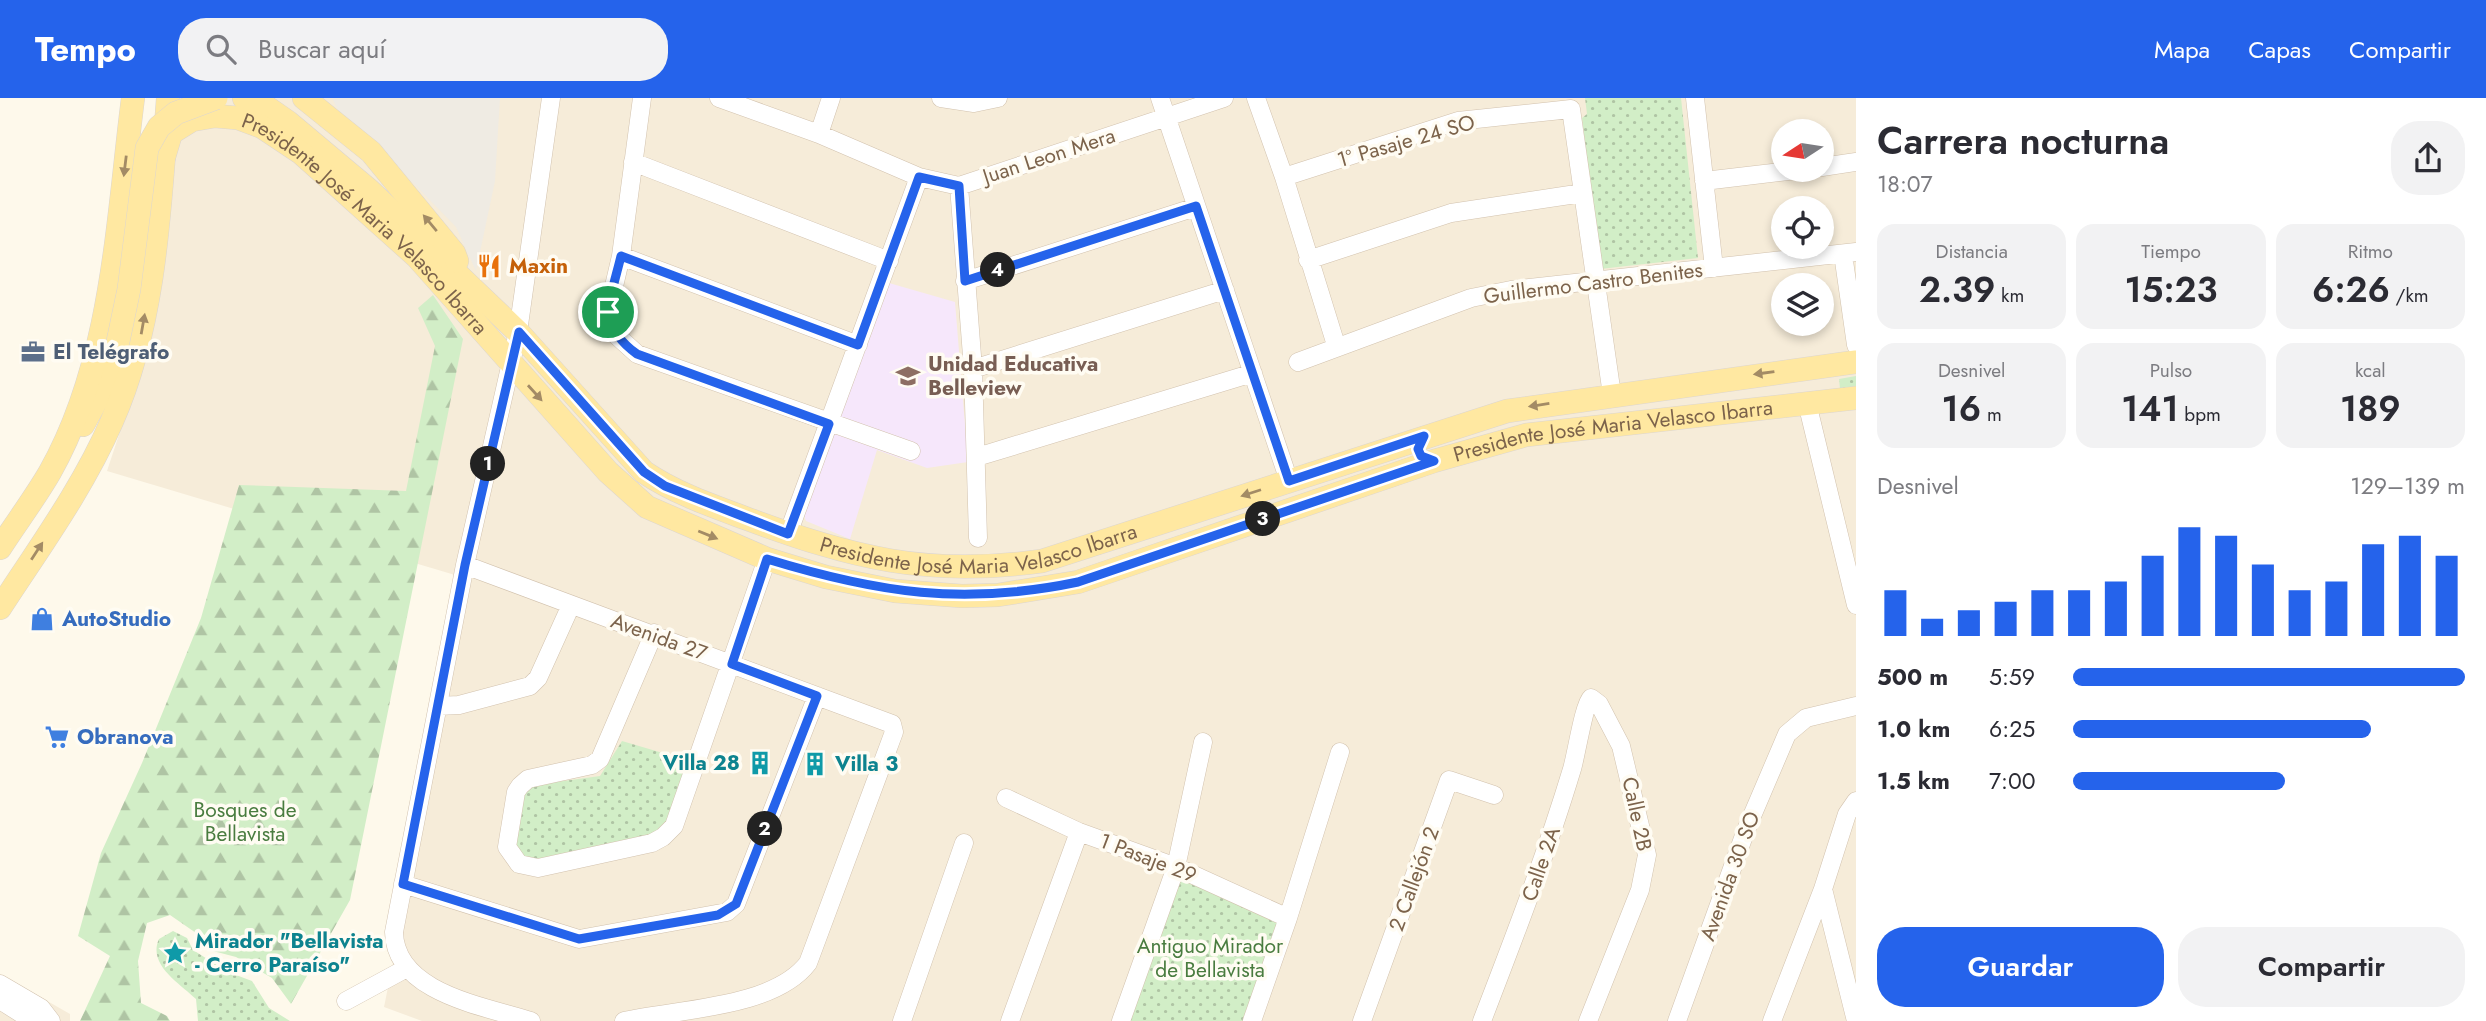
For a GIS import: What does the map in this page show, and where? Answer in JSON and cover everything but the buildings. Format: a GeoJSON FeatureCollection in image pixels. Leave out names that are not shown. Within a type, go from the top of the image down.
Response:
{"type":"FeatureCollection","features":[{"type":"Feature","properties":{"kind":"main road"},"geometry":{"type":"LineString","coordinates":[[50,471],[84,390],[103,322],[133,98]]}},
{"type":"Feature","properties":{"kind":"main road"},"geometry":{"type":"LineString","coordinates":[[0,608],[86,473],[121,400],[145,311],[168,98]]}},
{"type":"Feature","properties":{"kind":"main road"},"geometry":{"type":"LineString","coordinates":[[0,548],[89,416],[116,351],[128,289],[147,148],[159,127],[176,113],[216,98]]}},
{"type":"Feature","properties":{"kind":"main road","name":"Presidente José Maria Velasco Ibarra"},"geometry":{"type":"LineString","coordinates":[[244,98],[265,106],[288,122],[369,190],[519,332],[644,472],[665,486],[788,534],[886,561],[951,569],[990,568],[1067,555],[1507,411],[1805,368],[1852,357]]}},
{"type":"Feature","properties":{"kind":"main road"},"geometry":{"type":"LineString","coordinates":[[304,98],[371,152],[454,253],[464,281]]}},
{"type":"Feature","properties":{"kind":"main road","name":"Presidente José Maria Velasco Ibarra"},"geometry":{"type":"LineString","coordinates":[[163,160],[171,133],[192,120],[215,116],[238,118],[276,135],[350,194],[417,257],[486,332],[511,367],[617,481],[647,507],[767,559],[826,577],[895,591],[962,596],[1078,582],[1434,461],[1526,435],[1852,399]]}},
{"type":"Feature","properties":{"kind":"main road"},"geometry":{"type":"LineString","coordinates":[[1852,357],[1834,373],[1832,383],[1836,392],[1852,399]]}},
{"type":"Feature","properties":{"kind":"main road"},"geometry":{"type":"LineString","coordinates":[[1805,368],[1815,372],[1822,385],[1820,395],[1807,403]]}},
{"type":"Feature","properties":{"kind":"main road"},"geometry":{"type":"LineString","coordinates":[[1424,436],[1418,449],[1421,456],[1434,461]]}},
{"type":"Feature","properties":{"kind":"street"},"geometry":{"type":"LineString","coordinates":[[531,1021],[437,990],[405,969],[394,942],[465,565],[519,332],[551,98]]}},
{"type":"Feature","properties":{"kind":"street"},"geometry":{"type":"LineString","coordinates":[[642,98],[621,256],[608,312],[616,335],[637,354],[911,451]]}},
{"type":"Feature","properties":{"kind":"street","name":"Juan Leon Mera"},"geometry":{"type":"LineString","coordinates":[[719,98],[819,134],[919,177],[959,186],[1224,98]]}},
{"type":"Feature","properties":{"kind":"street"},"geometry":{"type":"LineString","coordinates":[[819,134],[831,98]]}},
{"type":"Feature","properties":{"kind":"street"},"geometry":{"type":"LineString","coordinates":[[941,98],[974,103],[998,98]]}},
{"type":"Feature","properties":{"kind":"street"},"geometry":{"type":"LineString","coordinates":[[1160,98],[1289,481]]}},
{"type":"Feature","properties":{"kind":"street"},"geometry":{"type":"LineString","coordinates":[[1256,98],[1284,177],[1336,345]]}},
{"type":"Feature","properties":{"kind":"street"},"geometry":{"type":"LineString","coordinates":[[1695,98],[1714,268]]}},
{"type":"Feature","properties":{"kind":"street","name":"1º Pasaje 24 SO"},"geometry":{"type":"LineString","coordinates":[[1284,177],[1458,121],[1571,109],[1583,193]]}},
{"type":"Feature","properties":{"kind":"street"},"geometry":{"type":"LineString","coordinates":[[633,162],[889,261]]}},
{"type":"Feature","properties":{"kind":"street"},"geometry":{"type":"LineString","coordinates":[[1834,165],[1856,162]]}},
{"type":"Feature","properties":{"kind":"street"},"geometry":{"type":"LineString","coordinates":[[1704,181],[1771,173]]}},
{"type":"Feature","properties":{"kind":"street"},"geometry":{"type":"LineString","coordinates":[[788,534],[919,177]]}},
{"type":"Feature","properties":{"kind":"street"},"geometry":{"type":"LineString","coordinates":[[959,186],[974,369],[978,538]]}},
{"type":"Feature","properties":{"kind":"street"},"geometry":{"type":"LineString","coordinates":[[1308,260],[1451,213],[1583,193],[1612,395]]}},
{"type":"Feature","properties":{"kind":"street"},"geometry":{"type":"LineString","coordinates":[[965,281],[1196,206]]}},
{"type":"Feature","properties":{"kind":"street"},"geometry":{"type":"LineString","coordinates":[[1849,253],[1852,357]]}},
{"type":"Feature","properties":{"kind":"street","name":"Guillermo Castro Benites"},"geometry":{"type":"LineString","coordinates":[[1298,362],[1336,345],[1471,298],[1595,281],[1849,253]]}},
{"type":"Feature","properties":{"kind":"street"},"geometry":{"type":"LineString","coordinates":[[621,256],[858,345]]}},
{"type":"Feature","properties":{"kind":"street"},"geometry":{"type":"LineString","coordinates":[[974,369],[1225,290]]}},
{"type":"Feature","properties":{"kind":"street"},"geometry":{"type":"LineString","coordinates":[[977,457],[1253,373]]}},
{"type":"Feature","properties":{"kind":"street"},"geometry":{"type":"LineString","coordinates":[[1807,403],[1856,605]]}},
{"type":"Feature","properties":{"kind":"street"},"geometry":{"type":"LineString","coordinates":[[654,633],[600,759],[592,765],[528,779],[516,792],[507,847],[519,864],[538,868],[663,837],[678,817],[767,559]]}},
{"type":"Feature","properties":{"kind":"street","name":"Avenida 27"},"geometry":{"type":"LineString","coordinates":[[465,565],[654,633],[892,724],[894,732],[808,963],[797,977],[771,991],[749,998],[624,1021]]}},
{"type":"Feature","properties":{"kind":"street"},"geometry":{"type":"LineString","coordinates":[[438,706],[458,705],[530,686],[538,678],[570,605]]}},
{"type":"Feature","properties":{"kind":"street"},"geometry":{"type":"LineString","coordinates":[[403,884],[579,939],[727,912],[736,904],[817,696]]}},
{"type":"Feature","properties":{"kind":"street","name":"Calle 2B"},"geometry":{"type":"LineString","coordinates":[[1587,703],[1591,698],[1596,701],[1621,746],[1647,855],[1640,890],[1588,1021]]}},
{"type":"Feature","properties":{"kind":"street","name":"Calle 2A"},"geometry":{"type":"LineString","coordinates":[[1482,1021],[1550,840],[1582,734],[1587,703]]}},
{"type":"Feature","properties":{"kind":"street","name":"Avenida 30 SO"},"geometry":{"type":"LineString","coordinates":[[1677,1021],[1746,830],[1787,734],[1806,718],[1856,706]]}},
{"type":"Feature","properties":{"kind":"street"},"geometry":{"type":"LineString","coordinates":[[1121,1021],[1176,867],[1203,742]]}},
{"type":"Feature","properties":{"kind":"street"},"geometry":{"type":"LineString","coordinates":[[1252,1021],[1289,918],[1340,752]]}},
{"type":"Feature","properties":{"kind":"street","name":"2 Callejón 2"},"geometry":{"type":"LineString","coordinates":[[1362,1021],[1449,780],[1494,795]]}},
{"type":"Feature","properties":{"kind":"street","name":"1 Pasaje 29"},"geometry":{"type":"LineString","coordinates":[[1006,798],[1079,832],[1176,867],[1289,918]]}},
{"type":"Feature","properties":{"kind":"street"},"geometry":{"type":"LineString","coordinates":[[1772,1021],[1852,807]]}},
{"type":"Feature","properties":{"kind":"street"},"geometry":{"type":"LineString","coordinates":[[1010,1021],[1079,832]]}},
{"type":"Feature","properties":{"kind":"street"},"geometry":{"type":"LineString","coordinates":[[902,1021],[964,843]]}},
{"type":"Feature","properties":{"kind":"street"},"geometry":{"type":"LineString","coordinates":[[1823,889],[1856,1021]]}},
{"type":"Feature","properties":{"kind":"street"},"geometry":{"type":"LineString","coordinates":[[346,1001],[405,969]]}},
{"type":"Feature","properties":{"kind":"street"},"geometry":{"type":"LineString","coordinates":[[0,984],[41,1009],[51,1021]]}},
{"type":"Feature","properties":{"kind":"street"},"geometry":{"type":"LineString","coordinates":[[0,1000],[33,1021]]}},
{"type":"Feature","properties":{"kind":"shaded area"},"geometry":{"type":"Polygon","coordinates":[[[175,98],[1856,98],[1856,1021],[422,1021],[384,1007],[451,677],[465,578],[107,471],[152,335],[165,168],[175,98]]]}},
{"type":"Feature","properties":{"kind":"shaded area"},"geometry":{"type":"Polygon","coordinates":[[[332,98],[500,98],[495,181],[476,271],[456,227],[362,130],[338,110],[332,98]]]}},
{"type":"Feature","properties":{"kind":"shaded area","name":"Unidad Educativa Belleview"},"geometry":{"type":"Polygon","coordinates":[[[889,283],[955,302],[968,462],[927,468],[877,450],[850,539],[806,521],[803,512],[889,283]]]}},
{"type":"Feature","properties":{"kind":"shaded area"},"geometry":{"type":"Polygon","coordinates":[[[0,974],[70,1014],[70,1021],[0,1021],[0,974]]]}},
{"type":"Feature","properties":{"kind":"green space"},"geometry":{"type":"Polygon","coordinates":[[[1585,98],[1681,98],[1698,258],[1600,269],[1582,118],[1587,114],[1585,98]]]}},
{"type":"Feature","properties":{"kind":"green space","name":"Bosques de Bellavista"},"geometry":{"type":"Polygon","coordinates":[[[433,295],[463,339],[350,900],[291,1004],[272,978],[236,957],[213,951],[196,933],[170,915],[147,923],[138,961],[141,1003],[167,1016],[170,1021],[80,1021],[110,956],[78,936],[101,853],[142,763],[201,618],[239,485],[406,491],[435,346],[418,308],[433,295]]]}},
{"type":"Feature","properties":{"kind":"green space"},"geometry":{"type":"Polygon","coordinates":[[[1856,376],[1856,389],[1840,389],[1839,379],[1856,376]]]}},
{"type":"Feature","properties":{"kind":"green space"},"geometry":{"type":"Polygon","coordinates":[[[622,741],[690,761],[668,820],[649,838],[540,866],[521,860],[511,847],[519,794],[527,786],[600,776],[622,741]]]}},
{"type":"Feature","properties":{"kind":"green space","name":"Antiguo Mirador de Bellavista"},"geometry":{"type":"Polygon","coordinates":[[[1176,879],[1288,918],[1251,1021],[1123,1021],[1176,879]]]}},
{"type":"Feature","properties":{"kind":"green space"},"geometry":{"type":"Polygon","coordinates":[[[173,931],[187,938],[193,950],[228,972],[252,981],[269,1008],[290,1021],[198,1021],[196,999],[167,973],[158,957],[159,939],[173,931]]]}},
{"type":"Feature","properties":{"kind":"place","name":"Maxin"},"geometry":{"type":"Point","coordinates":[489,266]}},
{"type":"Feature","properties":{"kind":"place","name":"El Telégrafo"},"geometry":{"type":"Point","coordinates":[33,352]}},
{"type":"Feature","properties":{"kind":"place","name":"Unidad Educativa Belleview"},"geometry":{"type":"Point","coordinates":[908,376]}},
{"type":"Feature","properties":{"kind":"place","name":"AutoStudio"},"geometry":{"type":"Point","coordinates":[42,619]}},
{"type":"Feature","properties":{"kind":"place","name":"Obranova"},"geometry":{"type":"Point","coordinates":[57,737]}},
{"type":"Feature","properties":{"kind":"place","name":"Villa 28"},"geometry":{"type":"Point","coordinates":[760,763]}},
{"type":"Feature","properties":{"kind":"place","name":"Villa 3"},"geometry":{"type":"Point","coordinates":[815,764]}},
{"type":"Feature","properties":{"kind":"place","name":"Mirador \"Bellavista - Cerro Paraíso\""},"geometry":{"type":"Point","coordinates":[175,953]}},
{"type":"Feature","properties":{"kind":"route"},"geometry":{"type":"LineString","coordinates":[[919,177],[959,186],[965,281],[1196,206],[1289,481],[1424,436],[1418,449],[1421,456],[1434,461],[1078,582],[998,595],[962,596],[895,591],[826,577],[767,559],[732,664],[817,696],[736,904],[727,912],[718,915],[579,939],[566,938],[403,884],[465,565],[519,332],[644,472],[665,486],[699,501],[788,534],[829,424],[637,354],[625,346],[616,335],[608,312],[621,256],[858,345],[919,177]]}}]}
